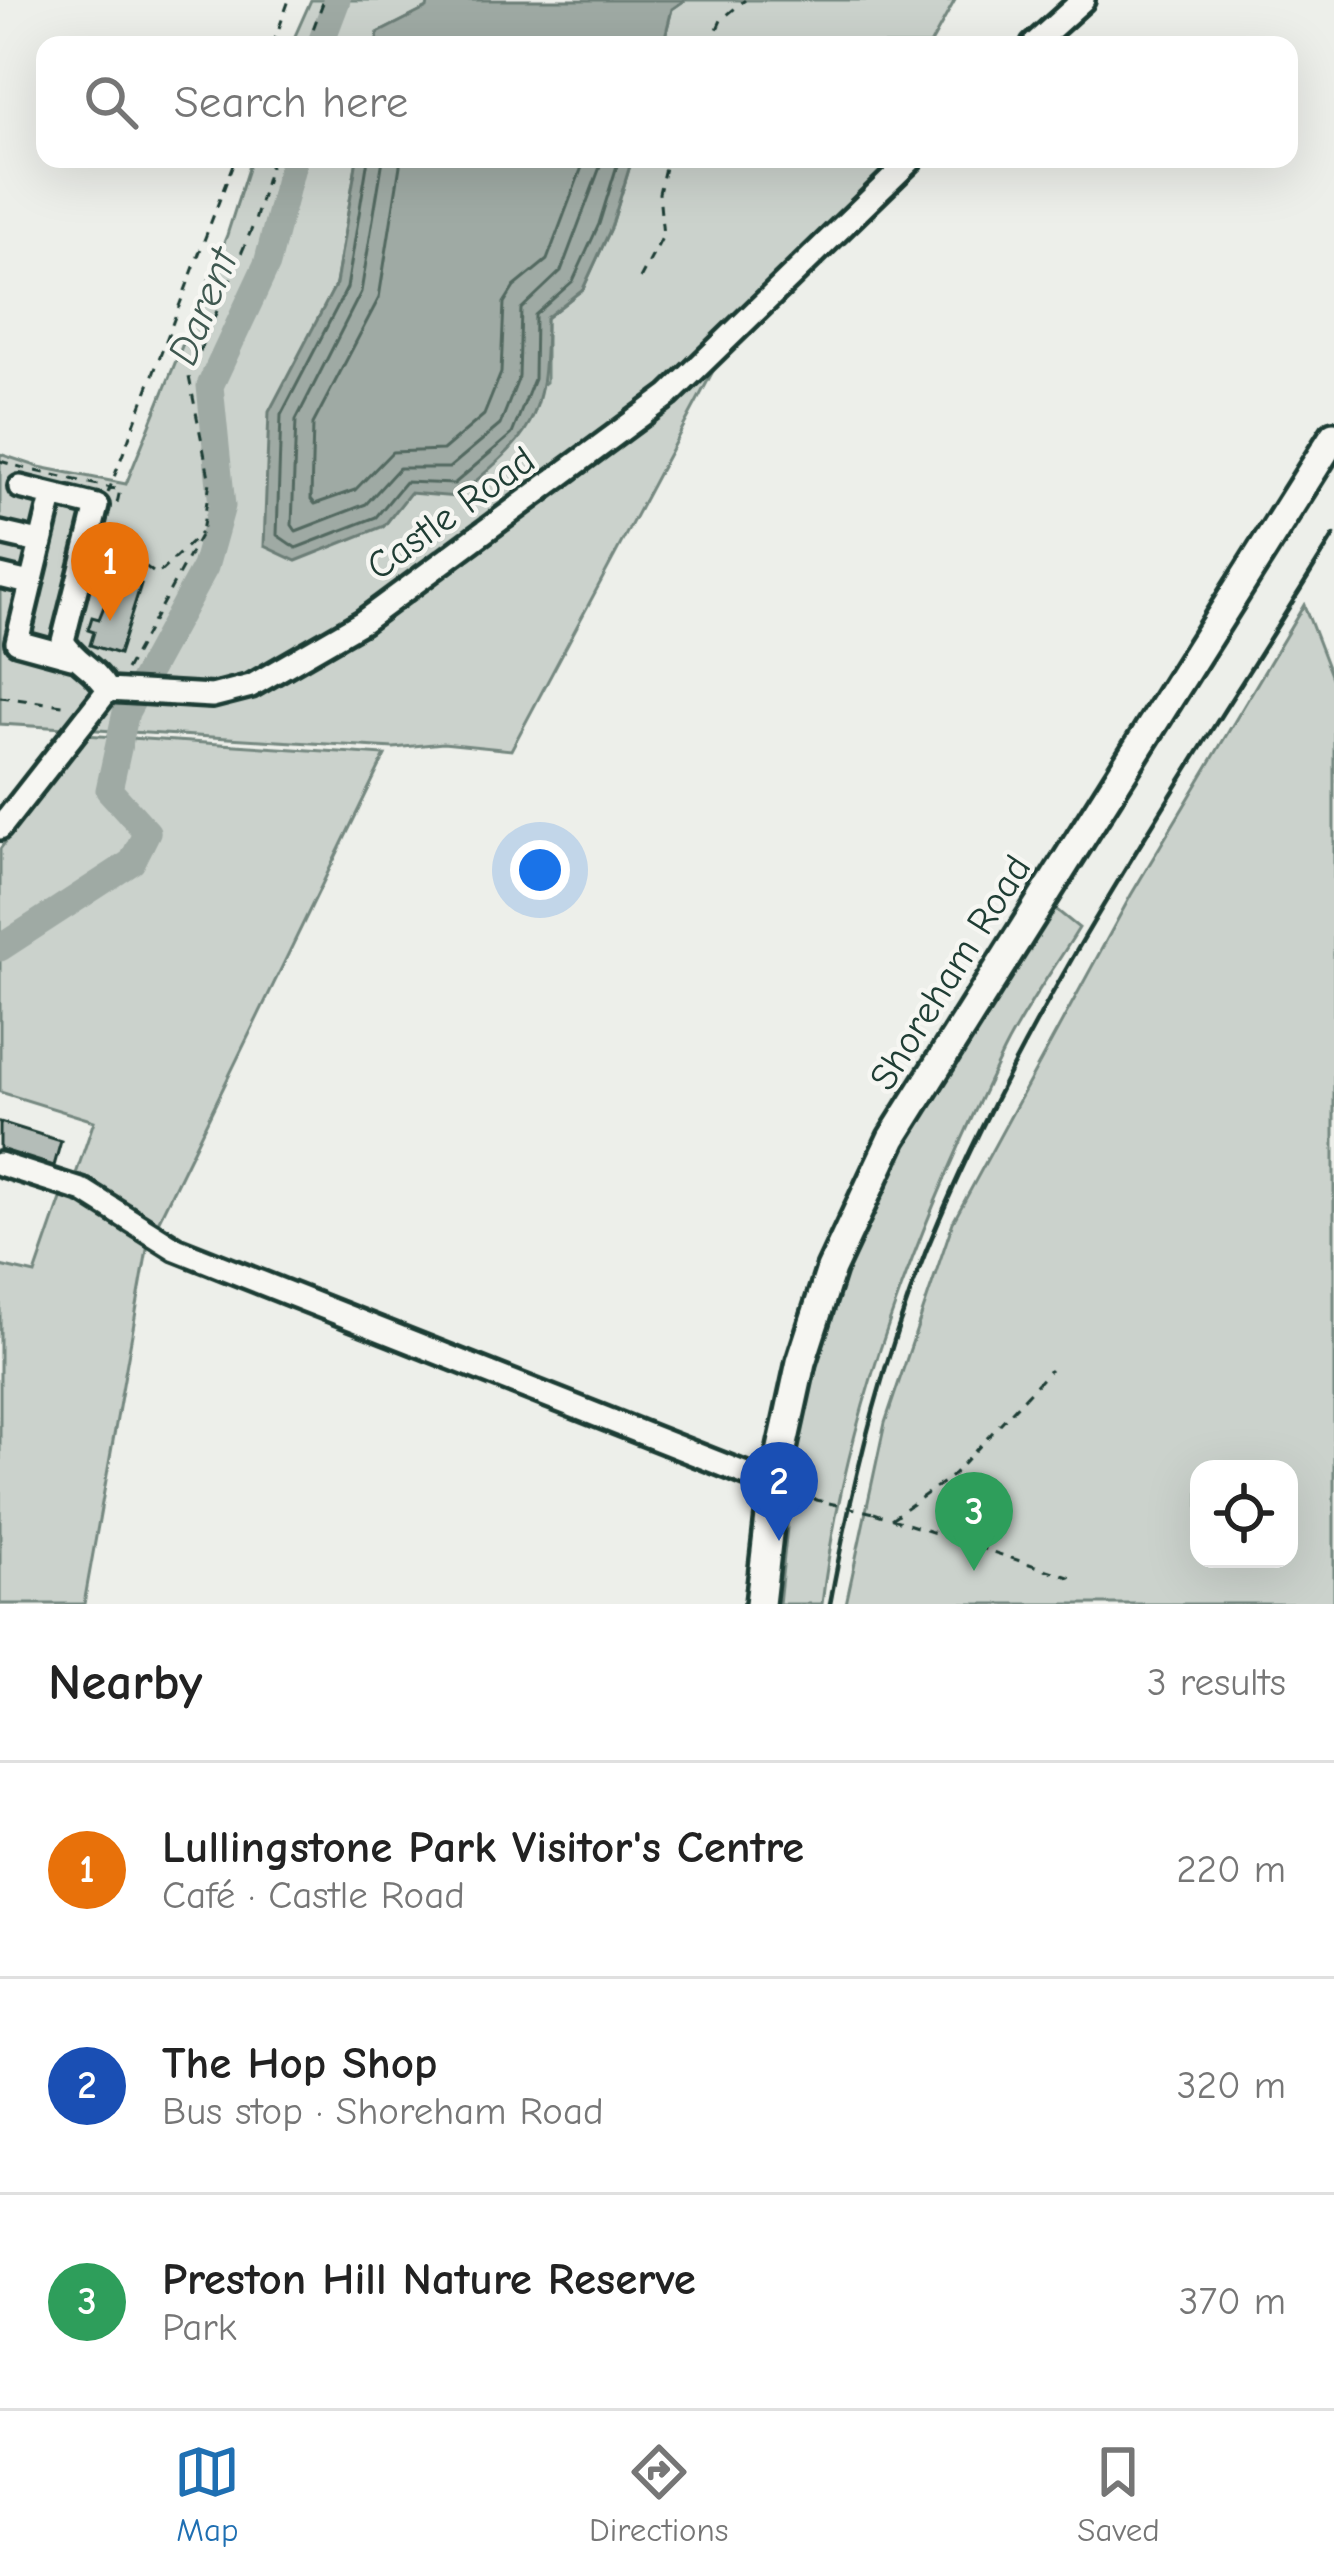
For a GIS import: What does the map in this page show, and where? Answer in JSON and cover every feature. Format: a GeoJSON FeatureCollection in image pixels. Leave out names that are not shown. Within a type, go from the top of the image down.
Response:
{"type":"FeatureCollection","features":[{"type":"Feature","properties":{"kind":"main road","name":"Shoreham Road"},"geometry":{"type":"LineString","coordinates":[[760,1604],[785,1423],[831,1269],[892,1138],[1334,436]]}},
{"type":"Feature","properties":{"kind":"street"},"geometry":{"type":"LineString","coordinates":[[1043,36],[1083,0]]}},
{"type":"Feature","properties":{"kind":"street","name":"Castle Road"},"geometry":{"type":"LineString","coordinates":[[126,689],[212,696],[251,686],[362,622],[669,395],[903,168]]}},
{"type":"Feature","properties":{"kind":"street"},"geometry":{"type":"LineString","coordinates":[[20,488],[106,507],[67,610],[63,641],[72,658]]}},
{"type":"Feature","properties":{"kind":"street"},"geometry":{"type":"LineString","coordinates":[[0,660],[29,583],[52,497]]}},
{"type":"Feature","properties":{"kind":"street"},"geometry":{"type":"LineString","coordinates":[[0,533],[39,542]]}},
{"type":"Feature","properties":{"kind":"street"},"geometry":{"type":"LineString","coordinates":[[0,576],[29,583]]}},
{"type":"Feature","properties":{"kind":"street"},"geometry":{"type":"LineString","coordinates":[[0,828],[126,689],[92,665],[13,633]]}},
{"type":"Feature","properties":{"kind":"street"},"geometry":{"type":"LineString","coordinates":[[0,1165],[84,1191],[176,1249],[774,1487]]}},
{"type":"Feature","properties":{"kind":"path"},"geometry":{"type":"LineString","coordinates":[[276,36],[289,0]]}},
{"type":"Feature","properties":{"kind":"path"},"geometry":{"type":"LineString","coordinates":[[310,36],[324,0]]}},
{"type":"Feature","properties":{"kind":"path"},"geometry":{"type":"LineString","coordinates":[[714,36],[721,20],[745,0]]}},
{"type":"Feature","properties":{"kind":"path"},"geometry":{"type":"LineString","coordinates":[[106,507],[232,168]]}},
{"type":"Feature","properties":{"kind":"path"},"geometry":{"type":"LineString","coordinates":[[126,689],[202,532],[210,482],[189,377],[255,221],[270,168]]}},
{"type":"Feature","properties":{"kind":"path"},"geometry":{"type":"LineString","coordinates":[[640,279],[663,236],[658,194],[665,168]]}},
{"type":"Feature","properties":{"kind":"path"},"geometry":{"type":"LineString","coordinates":[[0,461],[120,490],[106,507]]}},
{"type":"Feature","properties":{"kind":"path"},"geometry":{"type":"LineString","coordinates":[[111,527],[113,542],[157,575],[202,532]]}},
{"type":"Feature","properties":{"kind":"path"},"geometry":{"type":"LineString","coordinates":[[0,697],[83,712]]}},
{"type":"Feature","properties":{"kind":"path"},"geometry":{"type":"LineString","coordinates":[[891,1519],[952,1476],[1050,1370]]}},
{"type":"Feature","properties":{"kind":"path"},"geometry":{"type":"LineString","coordinates":[[774,1487],[874,1513],[1072,1578]]}},
{"type":"Feature","properties":{"kind":"shaded area"},"geometry":{"type":"Polygon","coordinates":[[[311,0],[429,0],[428,8],[378,36],[295,36],[311,0]]]}},
{"type":"Feature","properties":{"kind":"shaded area"},"geometry":{"type":"Polygon","coordinates":[[[685,0],[955,0],[935,36],[665,36],[672,9],[685,0]]]}},
{"type":"Feature","properties":{"kind":"shaded area"},"geometry":{"type":"Polygon","coordinates":[[[248,168],[355,168],[336,284],[313,331],[384,526],[410,492],[546,382],[546,318],[583,289],[611,228],[629,168],[901,168],[737,326],[511,750],[443,743],[394,748],[0,724],[0,454],[39,467],[126,484],[227,235],[248,168]]]}},
{"type":"Feature","properties":{"kind":"shaded area"},"geometry":{"type":"Polygon","coordinates":[[[1304,605],[1334,683],[1334,1604],[846,1604],[885,1423],[953,1222],[1131,895],[1304,605]]]}},
{"type":"Feature","properties":{"kind":"shaded area"},"geometry":{"type":"Polygon","coordinates":[[[85,735],[385,755],[156,1226],[76,1174],[94,1121],[0,1092],[0,849],[85,735]]]}},
{"type":"Feature","properties":{"kind":"shaded area"},"geometry":{"type":"Polygon","coordinates":[[[1048,903],[1079,928],[1003,1052],[915,1252],[848,1461],[822,1604],[779,1604],[788,1518],[781,1496],[812,1371],[842,1279],[920,1116],[1048,903]]]}},
{"type":"Feature","properties":{"kind":"shaded area"},"geometry":{"type":"Polygon","coordinates":[[[64,1190],[148,1244],[84,1604],[0,1604],[0,1266],[35,1274],[64,1190]]]}},
{"type":"Feature","properties":{"kind":"water"},"geometry":{"type":"Polygon","coordinates":[[[429,0],[685,0],[672,9],[665,36],[378,36],[427,8],[429,0]]]}},
{"type":"Feature","properties":{"kind":"water"},"geometry":{"type":"Polygon","coordinates":[[[355,168],[629,168],[611,228],[583,289],[546,318],[538,403],[519,439],[457,497],[410,493],[384,526],[296,561],[264,546],[269,412],[336,284],[355,168]]]}},
{"type":"Feature","properties":{"kind":"building"},"geometry":{"type":"Polygon","coordinates":[[[116,577],[141,584],[119,654],[90,645],[94,632],[88,630],[92,617],[99,619],[116,577]]]}},
{"type":"Feature","properties":{"kind":"building"},"geometry":{"type":"Polygon","coordinates":[[[0,1122],[61,1141],[54,1166],[0,1149],[0,1122]]]}},
{"type":"Feature","properties":{"kind":"waterway","name":"Darent"},"geometry":{"type":"LineString","coordinates":[[323,36],[337,0]]}},
{"type":"Feature","properties":{"kind":"waterway","name":"Darent"},"geometry":{"type":"LineString","coordinates":[[0,948],[132,862],[147,832],[109,790],[126,712],[205,567],[222,506],[210,386],[267,264],[292,168]]}},
{"type":"Feature","properties":{"kind":"railway"},"geometry":{"type":"LineString","coordinates":[[830,1604],[861,1458],[888,1361],[920,1266],[980,1130],[1124,871],[1334,535]]}},
{"type":"Feature","properties":{"kind":"place","name":"Lullingstone Park Visitor's Centre"},"geometry":{"type":"Point","coordinates":[110,621]}},
{"type":"Feature","properties":{"kind":"place","name":"The Hop Shop"},"geometry":{"type":"Point","coordinates":[779,1541]}},
{"type":"Feature","properties":{"kind":"place","name":"Preston Hill Nature Reserve"},"geometry":{"type":"Point","coordinates":[974,1571]}}]}
